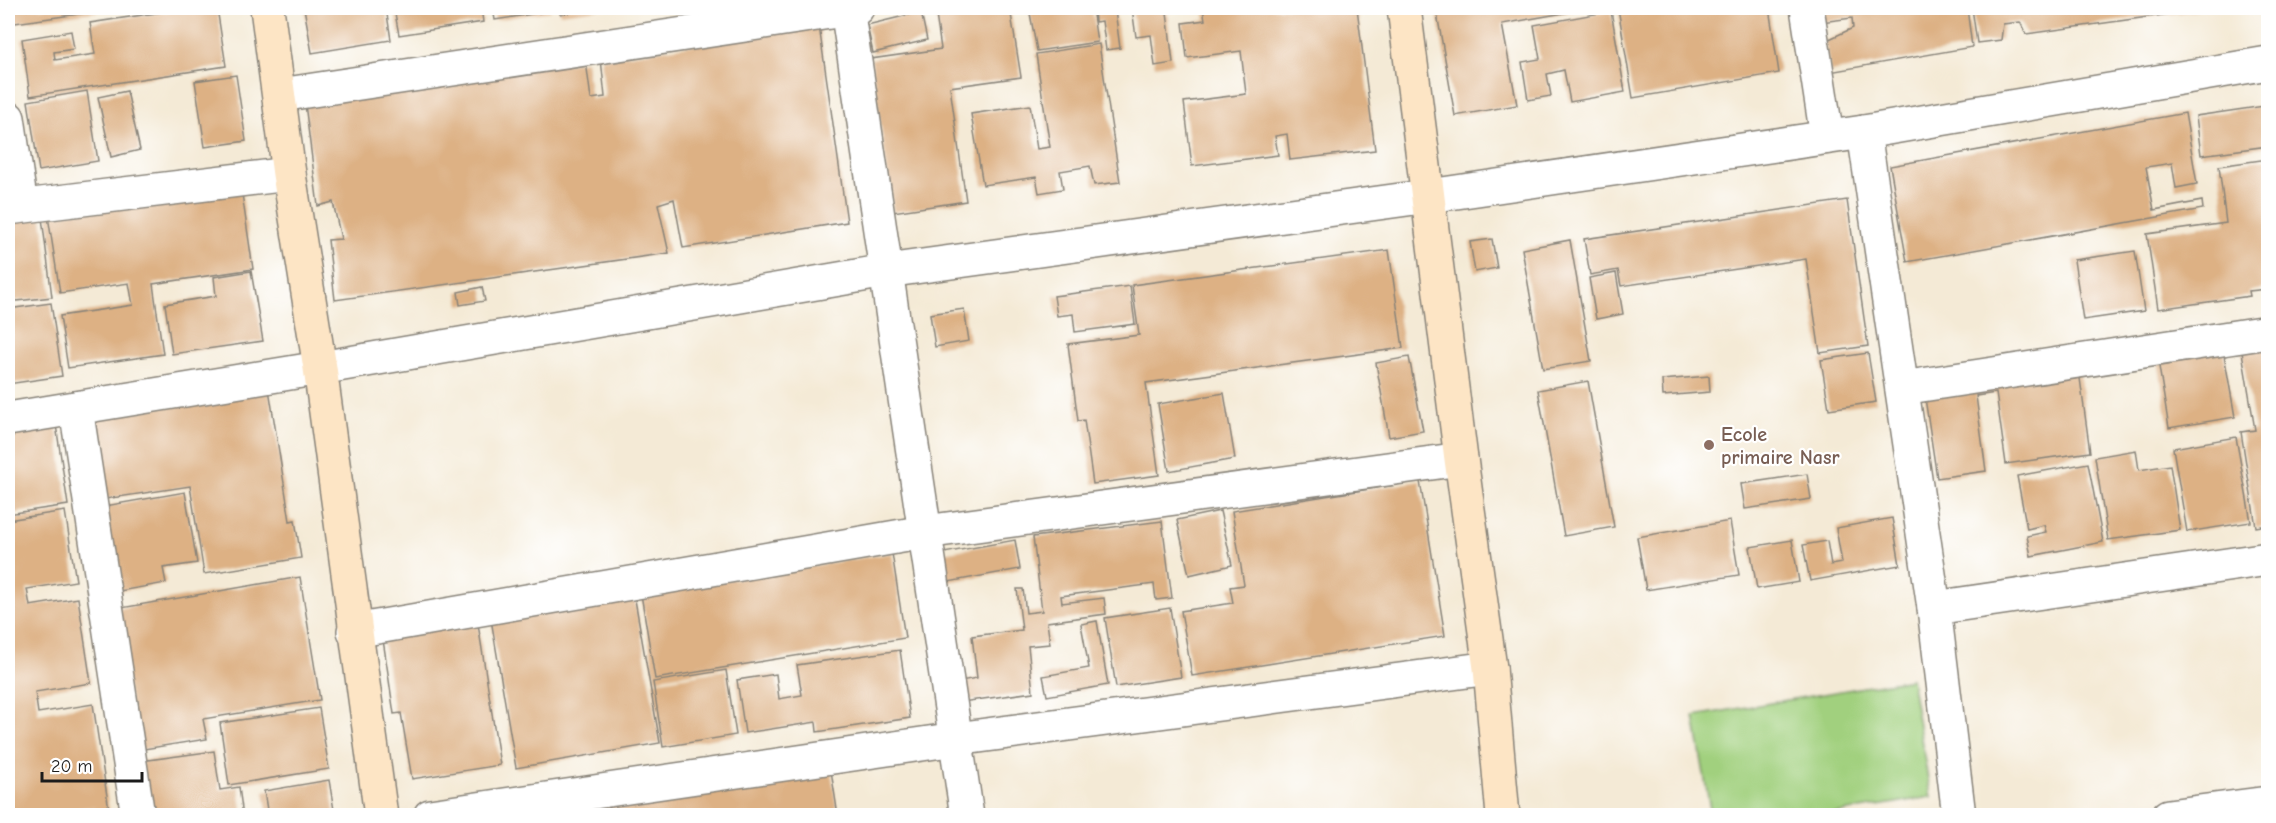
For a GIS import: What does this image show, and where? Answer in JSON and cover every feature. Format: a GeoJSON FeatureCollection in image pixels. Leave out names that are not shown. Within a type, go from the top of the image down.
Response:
{"type":"FeatureCollection","features":[{"type":"Feature","properties":{"kind":"street"},"geometry":{"type":"LineString","coordinates":[[267,8],[289,174],[320,368],[381,816]]}},
{"type":"Feature","properties":{"kind":"street"},"geometry":{"type":"LineString","coordinates":[[280,95],[851,8],[886,271],[967,816]]}},
{"type":"Feature","properties":{"kind":"street"},"geometry":{"type":"LineString","coordinates":[[1404,8],[1490,668],[1503,816]]}},
{"type":"Feature","properties":{"kind":"street"},"geometry":{"type":"LineString","coordinates":[[1807,8],[1827,137]]}},
{"type":"Feature","properties":{"kind":"street"},"geometry":{"type":"LineString","coordinates":[[8,419],[886,271],[1429,196],[1864,132],[2268,63]]}},
{"type":"Feature","properties":{"kind":"street"},"geometry":{"type":"LineString","coordinates":[[8,118],[14,207],[289,174]]}},
{"type":"Feature","properties":{"kind":"street"},"geometry":{"type":"LineString","coordinates":[[1864,132],[1934,608],[1959,816]]}},
{"type":"Feature","properties":{"kind":"street"},"geometry":{"type":"LineString","coordinates":[[1902,388],[2268,332]]}},
{"type":"Feature","properties":{"kind":"street"},"geometry":{"type":"LineString","coordinates":[[76,408],[138,816]]}},
{"type":"Feature","properties":{"kind":"street"},"geometry":{"type":"LineString","coordinates":[[354,631],[925,532],[1461,459]]}},
{"type":"Feature","properties":{"kind":"street"},"geometry":{"type":"LineString","coordinates":[[1934,608],[2268,559]]}},
{"type":"Feature","properties":{"kind":"street"},"geometry":{"type":"LineString","coordinates":[[430,816],[956,739],[1490,668]]}},
{"type":"Feature","properties":{"kind":"street"},"geometry":{"type":"LineString","coordinates":[[2168,816],[2268,804]]}},
{"type":"Feature","properties":{"kind":"green space"},"geometry":{"type":"Polygon","coordinates":[[[1911,679],[1931,797],[1825,815],[1711,815],[1694,716],[1911,679]]]}},
{"type":"Feature","properties":{"kind":"building"},"geometry":{"type":"Polygon","coordinates":[[[8,8],[114,8],[114,9],[8,24],[8,8]]]}},
{"type":"Feature","properties":{"kind":"building"},"geometry":{"type":"Polygon","coordinates":[[[189,8],[217,8],[226,66],[30,96],[22,39],[71,31],[74,49],[54,52],[55,60],[95,54],[90,23],[189,8]]]}},
{"type":"Feature","properties":{"kind":"building"},"geometry":{"type":"Polygon","coordinates":[[[304,8],[386,8],[391,40],[312,53],[304,8]]]}},
{"type":"Feature","properties":{"kind":"building"},"geometry":{"type":"Polygon","coordinates":[[[394,8],[481,8],[483,22],[399,35],[394,8]]]}},
{"type":"Feature","properties":{"kind":"building"},"geometry":{"type":"Polygon","coordinates":[[[493,8],[550,8],[550,11],[495,20],[493,8]]]}},
{"type":"Feature","properties":{"kind":"building"},"geometry":{"type":"Polygon","coordinates":[[[559,8],[598,8],[598,9],[560,14],[559,8]]]}},
{"type":"Feature","properties":{"kind":"building"},"geometry":{"type":"Polygon","coordinates":[[[935,8],[1010,8],[1021,77],[950,87],[966,201],[893,212],[871,59],[941,49],[935,8]]]}},
{"type":"Feature","properties":{"kind":"building"},"geometry":{"type":"Polygon","coordinates":[[[1029,8],[1092,8],[1097,42],[1037,51],[1029,8]]]}},
{"type":"Feature","properties":{"kind":"building"},"geometry":{"type":"Polygon","coordinates":[[[1094,8],[1126,8],[1115,10],[1120,48],[1106,50],[1102,21],[1095,22],[1094,8]]]}},
{"type":"Feature","properties":{"kind":"building"},"geometry":{"type":"Polygon","coordinates":[[[1132,8],[1192,8],[1167,12],[1173,63],[1155,66],[1151,35],[1136,37],[1132,8]]]}},
{"type":"Feature","properties":{"kind":"building"},"geometry":{"type":"Polygon","coordinates":[[[1203,8],[1357,8],[1375,150],[1290,160],[1287,134],[1275,136],[1278,155],[1192,166],[1184,102],[1246,94],[1241,51],[1187,58],[1183,23],[1205,20],[1203,8]]]}},
{"type":"Feature","properties":{"kind":"building"},"geometry":{"type":"Polygon","coordinates":[[[1436,8],[1586,9],[1502,24],[1517,105],[1455,116],[1436,8]]]}},
{"type":"Feature","properties":{"kind":"building"},"geometry":{"type":"Polygon","coordinates":[[[1618,8],[1769,8],[1779,73],[1633,98],[1618,8]]]}},
{"type":"Feature","properties":{"kind":"building"},"geometry":{"type":"Polygon","coordinates":[[[1819,8],[1967,8],[1972,47],[1830,72],[1825,41],[1853,28],[1852,18],[1821,22],[1819,8]]]}},
{"type":"Feature","properties":{"kind":"building"},"geometry":{"type":"Polygon","coordinates":[[[1972,8],[2198,8],[2198,10],[2026,34],[2020,22],[2003,24],[2001,40],[1977,43],[1972,8]]]}},
{"type":"Feature","properties":{"kind":"building"},"geometry":{"type":"Polygon","coordinates":[[[1611,11],[1625,92],[1570,102],[1564,70],[1547,74],[1551,96],[1528,100],[1522,62],[1540,59],[1534,25],[1611,11]]]}},
{"type":"Feature","properties":{"kind":"building"},"geometry":{"type":"Polygon","coordinates":[[[921,12],[927,40],[873,53],[867,25],[921,12]]]}},
{"type":"Feature","properties":{"kind":"building"},"geometry":{"type":"Polygon","coordinates":[[[819,26],[847,222],[683,248],[674,199],[658,204],[669,253],[335,300],[328,240],[341,239],[333,202],[318,206],[304,96],[586,61],[591,99],[605,97],[601,59],[819,26]]]}},
{"type":"Feature","properties":{"kind":"building"},"geometry":{"type":"Polygon","coordinates":[[[1099,44],[1120,182],[1094,185],[1090,166],[1060,171],[1063,189],[1039,193],[1036,177],[983,185],[971,114],[1030,105],[1037,149],[1050,147],[1036,54],[1099,44]]]}},
{"type":"Feature","properties":{"kind":"building"},"geometry":{"type":"Polygon","coordinates":[[[236,75],[246,141],[205,147],[195,81],[236,75]]]}},
{"type":"Feature","properties":{"kind":"building"},"geometry":{"type":"Polygon","coordinates":[[[87,91],[98,161],[39,171],[28,101],[87,91]]]}},
{"type":"Feature","properties":{"kind":"building"},"geometry":{"type":"Polygon","coordinates":[[[127,91],[140,150],[111,157],[98,97],[127,91]]]}},
{"type":"Feature","properties":{"kind":"building"},"geometry":{"type":"Polygon","coordinates":[[[2264,106],[2268,146],[2201,155],[2196,116],[2264,106]]]}},
{"type":"Feature","properties":{"kind":"building"},"geometry":{"type":"Polygon","coordinates":[[[2185,113],[2197,184],[2176,188],[2172,163],[2146,167],[2154,210],[2202,201],[2203,209],[1907,262],[1890,166],[2185,113]]]}},
{"type":"Feature","properties":{"kind":"building"},"geometry":{"type":"Polygon","coordinates":[[[2268,159],[2268,289],[2249,291],[2250,296],[2158,309],[2147,234],[2226,223],[2219,166],[2268,159]]]}},
{"type":"Feature","properties":{"kind":"building"},"geometry":{"type":"Polygon","coordinates":[[[241,187],[253,269],[153,284],[163,354],[68,368],[60,316],[133,305],[129,283],[60,293],[48,216],[241,187]]]}},
{"type":"Feature","properties":{"kind":"building"},"geometry":{"type":"Polygon","coordinates":[[[1847,200],[1868,346],[1820,353],[1806,259],[1621,286],[1618,270],[1590,275],[1584,239],[1847,200]]]}},
{"type":"Feature","properties":{"kind":"building"},"geometry":{"type":"Polygon","coordinates":[[[42,218],[52,297],[8,302],[8,223],[42,218]]]}},
{"type":"Feature","properties":{"kind":"building"},"geometry":{"type":"Polygon","coordinates":[[[1492,239],[1497,268],[1475,272],[1470,242],[1492,239]]]}},
{"type":"Feature","properties":{"kind":"building"},"geometry":{"type":"Polygon","coordinates":[[[1570,240],[1591,361],[1543,369],[1522,249],[1570,240]]]}},
{"type":"Feature","properties":{"kind":"building"},"geometry":{"type":"Polygon","coordinates":[[[1389,250],[1403,348],[1146,383],[1159,475],[1093,484],[1084,420],[1078,421],[1068,344],[1139,335],[1132,285],[1389,250]]]}},
{"type":"Feature","properties":{"kind":"building"},"geometry":{"type":"Polygon","coordinates":[[[2135,251],[2144,311],[2083,320],[2074,260],[2135,251]]]}},
{"type":"Feature","properties":{"kind":"building"},"geometry":{"type":"Polygon","coordinates":[[[251,271],[263,341],[172,354],[165,304],[216,296],[214,277],[251,271]]]}},
{"type":"Feature","properties":{"kind":"building"},"geometry":{"type":"Polygon","coordinates":[[[1616,273],[1623,314],[1596,319],[1589,278],[1616,273]]]}},
{"type":"Feature","properties":{"kind":"building"},"geometry":{"type":"Polygon","coordinates":[[[1130,286],[1135,324],[1075,332],[1073,314],[1057,316],[1054,296],[1130,286]]]}},
{"type":"Feature","properties":{"kind":"building"},"geometry":{"type":"Polygon","coordinates":[[[482,287],[485,301],[460,305],[458,292],[482,287]]]}},
{"type":"Feature","properties":{"kind":"building"},"geometry":{"type":"Polygon","coordinates":[[[51,303],[62,376],[8,384],[8,309],[51,303]]]}},
{"type":"Feature","properties":{"kind":"building"},"geometry":{"type":"Polygon","coordinates":[[[964,309],[969,341],[935,347],[930,314],[964,309]]]}},
{"type":"Feature","properties":{"kind":"building"},"geometry":{"type":"Polygon","coordinates":[[[2268,329],[2268,525],[2256,527],[2241,432],[2255,430],[2239,334],[2268,329]]]}},
{"type":"Feature","properties":{"kind":"building"},"geometry":{"type":"Polygon","coordinates":[[[2222,343],[2235,417],[2169,428],[2157,354],[2222,343]]]}},
{"type":"Feature","properties":{"kind":"building"},"geometry":{"type":"Polygon","coordinates":[[[1868,353],[1876,402],[1829,409],[1821,360],[1868,353]]]}},
{"type":"Feature","properties":{"kind":"building"},"geometry":{"type":"Polygon","coordinates":[[[2077,356],[2090,452],[2006,464],[1996,393],[1976,396],[1986,471],[1937,478],[1922,378],[2077,356]]]}},
{"type":"Feature","properties":{"kind":"building"},"geometry":{"type":"Polygon","coordinates":[[[1409,357],[1423,431],[1389,437],[1376,363],[1409,357]]]}},
{"type":"Feature","properties":{"kind":"building"},"geometry":{"type":"Polygon","coordinates":[[[1709,376],[1710,392],[1663,396],[1662,380],[1709,376]]]}},
{"type":"Feature","properties":{"kind":"building"},"geometry":{"type":"Polygon","coordinates":[[[1588,381],[1614,527],[1564,536],[1538,390],[1588,381]]]}},
{"type":"Feature","properties":{"kind":"building"},"geometry":{"type":"Polygon","coordinates":[[[269,389],[290,521],[295,520],[301,558],[204,574],[190,486],[99,500],[86,419],[269,389]]]}},
{"type":"Feature","properties":{"kind":"building"},"geometry":{"type":"Polygon","coordinates":[[[1224,393],[1235,459],[1169,471],[1158,404],[1224,393]]]}},
{"type":"Feature","properties":{"kind":"building"},"geometry":{"type":"Polygon","coordinates":[[[55,418],[68,505],[8,514],[8,429],[55,418]]]}},
{"type":"Feature","properties":{"kind":"building"},"geometry":{"type":"Polygon","coordinates":[[[2236,437],[2251,522],[2187,532],[2173,448],[2236,437]]]}},
{"type":"Feature","properties":{"kind":"building"},"geometry":{"type":"Polygon","coordinates":[[[2136,450],[2139,470],[2170,465],[2180,530],[2108,540],[2095,457],[2136,450]]]}},
{"type":"Feature","properties":{"kind":"building"},"geometry":{"type":"Polygon","coordinates":[[[2088,463],[2103,542],[2031,556],[2027,536],[2046,532],[2044,525],[2027,529],[2017,476],[2088,463]]]}},
{"type":"Feature","properties":{"kind":"building"},"geometry":{"type":"Polygon","coordinates":[[[1807,474],[1811,499],[1745,509],[1741,484],[1807,474]]]}},
{"type":"Feature","properties":{"kind":"building"},"geometry":{"type":"Polygon","coordinates":[[[1420,481],[1445,636],[1192,676],[1181,611],[1233,603],[1230,587],[1244,585],[1232,511],[1420,481]]]}},
{"type":"Feature","properties":{"kind":"building"},"geometry":{"type":"Polygon","coordinates":[[[185,492],[197,563],[163,568],[166,583],[114,592],[99,507],[185,492]]]}},
{"type":"Feature","properties":{"kind":"building"},"geometry":{"type":"Polygon","coordinates":[[[65,511],[76,581],[27,589],[30,606],[78,598],[91,683],[35,692],[38,713],[93,704],[110,816],[58,816],[95,806],[37,816],[10,816],[8,810],[8,520],[65,511]]]}},
{"type":"Feature","properties":{"kind":"building"},"geometry":{"type":"Polygon","coordinates":[[[1220,511],[1232,565],[1189,575],[1177,520],[1220,511]]]}},
{"type":"Feature","properties":{"kind":"building"},"geometry":{"type":"Polygon","coordinates":[[[1892,518],[1900,565],[1810,581],[1803,545],[1827,541],[1831,565],[1842,563],[1836,528],[1892,518]]]}},
{"type":"Feature","properties":{"kind":"building"},"geometry":{"type":"Polygon","coordinates":[[[1162,521],[1172,598],[1156,600],[1154,584],[1061,596],[1062,603],[1104,598],[1106,614],[1047,622],[1050,644],[1028,646],[1033,692],[962,702],[960,681],[977,678],[972,636],[1022,630],[1017,589],[1023,589],[1026,613],[1042,611],[1033,537],[1162,521]]]}},
{"type":"Feature","properties":{"kind":"building"},"geometry":{"type":"Polygon","coordinates":[[[1730,521],[1739,575],[1646,590],[1637,537],[1730,521]]]}},
{"type":"Feature","properties":{"kind":"building"},"geometry":{"type":"Polygon","coordinates":[[[1015,540],[1020,569],[943,583],[938,554],[1015,540]]]}},
{"type":"Feature","properties":{"kind":"building"},"geometry":{"type":"Polygon","coordinates":[[[1792,540],[1799,582],[1757,589],[1750,547],[1792,540]]]}},
{"type":"Feature","properties":{"kind":"building"},"geometry":{"type":"Polygon","coordinates":[[[892,553],[905,638],[655,679],[641,594],[892,553]]]}},
{"type":"Feature","properties":{"kind":"building"},"geometry":{"type":"Polygon","coordinates":[[[300,577],[320,700],[203,719],[207,739],[138,750],[115,609],[300,577]]]}},
{"type":"Feature","properties":{"kind":"building"},"geometry":{"type":"Polygon","coordinates":[[[634,594],[660,743],[516,768],[491,619],[634,594]]]}},
{"type":"Feature","properties":{"kind":"building"},"geometry":{"type":"Polygon","coordinates":[[[1170,608],[1181,677],[1116,687],[1105,618],[1170,608]]]}},
{"type":"Feature","properties":{"kind":"building"},"geometry":{"type":"Polygon","coordinates":[[[476,611],[500,765],[412,779],[401,713],[394,714],[381,626],[476,611]]]}},
{"type":"Feature","properties":{"kind":"building"},"geometry":{"type":"Polygon","coordinates":[[[1097,621],[1108,685],[1047,696],[1043,676],[1089,668],[1081,624],[1097,621]]]}},
{"type":"Feature","properties":{"kind":"building"},"geometry":{"type":"Polygon","coordinates":[[[900,650],[910,718],[817,732],[816,722],[745,733],[737,680],[776,674],[779,699],[802,695],[797,665],[900,650]]]}},
{"type":"Feature","properties":{"kind":"building"},"geometry":{"type":"Polygon","coordinates":[[[726,670],[736,735],[663,747],[653,682],[726,670]]]}},
{"type":"Feature","properties":{"kind":"building"},"geometry":{"type":"Polygon","coordinates":[[[319,708],[329,769],[229,785],[220,723],[319,708]]]}},
{"type":"Feature","properties":{"kind":"building"},"geometry":{"type":"Polygon","coordinates":[[[214,751],[220,790],[239,787],[243,816],[149,816],[141,761],[214,751]]]}},
{"type":"Feature","properties":{"kind":"building"},"geometry":{"type":"Polygon","coordinates":[[[830,764],[838,816],[458,816],[830,764]]]}},
{"type":"Feature","properties":{"kind":"building"},"geometry":{"type":"Polygon","coordinates":[[[329,780],[335,816],[268,816],[264,791],[329,780]]]}},
{"type":"Feature","properties":{"kind":"place","name":"Ecole primaire Nasr"},"geometry":{"type":"Point","coordinates":[1709,445]}}]}
